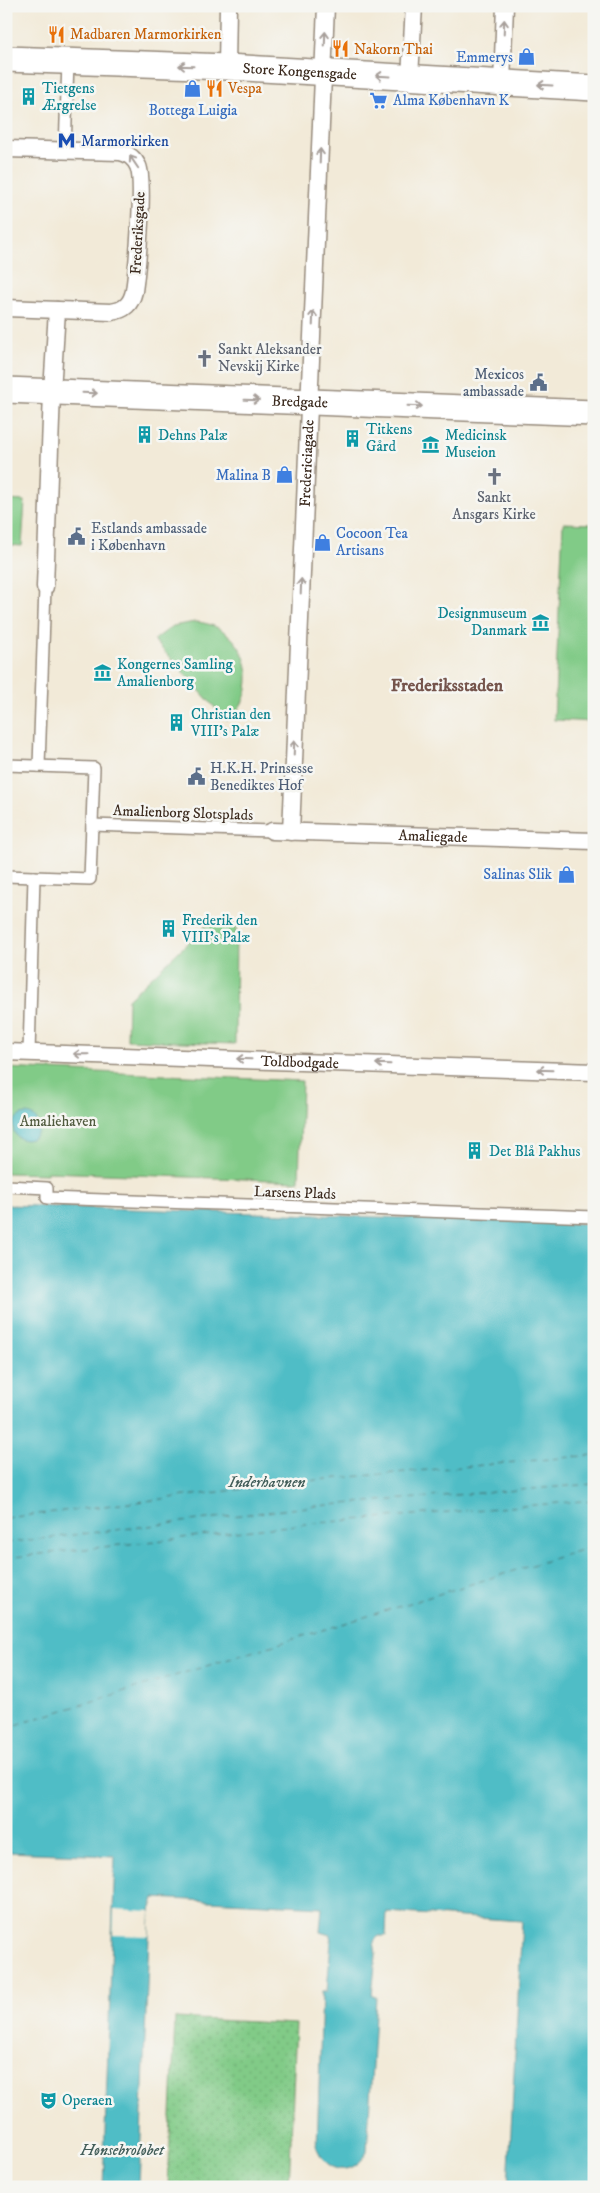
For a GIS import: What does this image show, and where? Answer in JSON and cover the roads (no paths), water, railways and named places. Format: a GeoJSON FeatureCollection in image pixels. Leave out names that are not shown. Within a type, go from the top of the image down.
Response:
{"type":"FeatureCollection","features":[{"type":"Feature","properties":{"kind":"main road","name":"Store Kongensgade"},"geometry":{"type":"LineString","coordinates":[[6,59],[226,67],[594,88]]}},
{"type":"Feature","properties":{"kind":"main road","name":"Bredgade"},"geometry":{"type":"LineString","coordinates":[[6,390],[594,413]]}},
{"type":"Feature","properties":{"kind":"street"},"geometry":{"type":"LineString","coordinates":[[226,67],[228,6]]}},
{"type":"Feature","properties":{"kind":"street","name":"Fredericiagade"},"geometry":{"type":"LineString","coordinates":[[291,832],[326,6]]}},
{"type":"Feature","properties":{"kind":"street"},"geometry":{"type":"LineString","coordinates":[[410,77],[414,6]]}},
{"type":"Feature","properties":{"kind":"street"},"geometry":{"type":"LineString","coordinates":[[502,82],[505,6]]}},
{"type":"Feature","properties":{"kind":"street"},"geometry":{"type":"LineString","coordinates":[[65,150],[68,62]]}},
{"type":"Feature","properties":{"kind":"street","name":"Frederiksgade"},"geometry":{"type":"LineString","coordinates":[[6,149],[120,152],[131,156],[140,172],[134,291],[130,304],[119,311],[111,312],[6,308]]}},
{"type":"Feature","properties":{"kind":"street"},"geometry":{"type":"LineString","coordinates":[[39,766],[52,392],[57,310]]}},
{"type":"Feature","properties":{"kind":"street","name":"Amalienborg Slotsplads"},"geometry":{"type":"LineString","coordinates":[[6,765],[94,768],[90,879],[6,876]]}},
{"type":"Feature","properties":{"kind":"street","name":"Amalienborg Slotsplads"},"geometry":{"type":"LineString","coordinates":[[92,824],[272,831]]}},
{"type":"Feature","properties":{"kind":"street","name":"Amaliegade"},"geometry":{"type":"LineString","coordinates":[[272,831],[594,842]]}},
{"type":"Feature","properties":{"kind":"street"},"geometry":{"type":"LineString","coordinates":[[29,1053],[34,877]]}},
{"type":"Feature","properties":{"kind":"street","name":"Toldbodgade"},"geometry":{"type":"LineString","coordinates":[[6,1052],[238,1058],[594,1072]]}},
{"type":"Feature","properties":{"kind":"street","name":"Larsens Plads"},"geometry":{"type":"LineString","coordinates":[[6,1186],[47,1188],[47,1198],[594,1217]]}},
{"type":"Feature","properties":{"kind":"water"},"geometry":{"type":"Polygon","coordinates":[[[26,1114],[35,1118],[39,1127],[35,1136],[26,1140],[17,1136],[13,1127],[17,1118],[26,1114]]]}},
{"type":"Feature","properties":{"kind":"water","name":"Inderhavnen"},"geometry":{"type":"Polygon","coordinates":[[[6,1205],[594,1224],[594,2187],[508,2187],[522,1921],[387,1912],[386,1936],[379,1936],[374,1941],[376,1955],[372,1995],[376,1996],[367,2152],[355,2166],[341,2169],[327,2163],[321,2157],[317,2148],[322,1992],[327,1992],[331,1941],[330,1935],[320,1932],[322,1907],[154,1898],[150,1911],[139,2187],[103,2187],[115,1856],[6,1852],[6,1205]]]}},
{"type":"Feature","properties":{"kind":"place","name":"Madbaren Marmorkirken"},"geometry":{"type":"Point","coordinates":[56,34]}},
{"type":"Feature","properties":{"kind":"place","name":"Nakorn Thai"},"geometry":{"type":"Point","coordinates":[340,49]}},
{"type":"Feature","properties":{"kind":"place","name":"Emmerys"},"geometry":{"type":"Point","coordinates":[527,57]}},
{"type":"Feature","properties":{"kind":"place","name":"Vespa"},"geometry":{"type":"Point","coordinates":[214,88]}},
{"type":"Feature","properties":{"kind":"place","name":"Bottega Luigia"},"geometry":{"type":"Point","coordinates":[193,89]}},
{"type":"Feature","properties":{"kind":"place","name":"Tietgens Ærgrelse"},"geometry":{"type":"Point","coordinates":[28,97]}},
{"type":"Feature","properties":{"kind":"place","name":"Alma København K"},"geometry":{"type":"Point","coordinates":[379,100]}},
{"type":"Feature","properties":{"kind":"place","name":"Marmorkirken"},"geometry":{"type":"Point","coordinates":[67,141]}},
{"type":"Feature","properties":{"kind":"place","name":"Sankt Aleksander Nevskij Kirke"},"geometry":{"type":"Point","coordinates":[204,358]}},
{"type":"Feature","properties":{"kind":"place","name":"Mexicos ambassade"},"geometry":{"type":"Point","coordinates":[538,383]}},
{"type":"Feature","properties":{"kind":"place","name":"Dehns Palæ"},"geometry":{"type":"Point","coordinates":[144,435]}},
{"type":"Feature","properties":{"kind":"place","name":"Titkens Gård"},"geometry":{"type":"Point","coordinates":[352,438]}},
{"type":"Feature","properties":{"kind":"place","name":"Medicinsk Museion"},"geometry":{"type":"Point","coordinates":[431,444]}},
{"type":"Feature","properties":{"kind":"place","name":"Malina B"},"geometry":{"type":"Point","coordinates":[285,475]}},
{"type":"Feature","properties":{"kind":"place","name":"Sankt Ansgars Kirke"},"geometry":{"type":"Point","coordinates":[494,476]}},
{"type":"Feature","properties":{"kind":"place","name":"Estlands ambassade i København"},"geometry":{"type":"Point","coordinates":[77,537]}},
{"type":"Feature","properties":{"kind":"place","name":"Cocoon Tea Artisans"},"geometry":{"type":"Point","coordinates":[322,542]}},
{"type":"Feature","properties":{"kind":"place","name":"Designmuseum Danmark"},"geometry":{"type":"Point","coordinates":[541,622]}},
{"type":"Feature","properties":{"kind":"place","name":"Kongernes Samling Amalienborg"},"geometry":{"type":"Point","coordinates":[103,673]}},
{"type":"Feature","properties":{"kind":"place","name":"Christian den VIII's Palæ"},"geometry":{"type":"Point","coordinates":[177,723]}},
{"type":"Feature","properties":{"kind":"place","name":"H.K.H. Prinsesse Benediktes Hof"},"geometry":{"type":"Point","coordinates":[196,777]}},
{"type":"Feature","properties":{"kind":"place","name":"Salinas Slik"},"geometry":{"type":"Point","coordinates":[566,874]}},
{"type":"Feature","properties":{"kind":"place","name":"Frederik den VIII's Palæ"},"geometry":{"type":"Point","coordinates":[168,929]}},
{"type":"Feature","properties":{"kind":"place","name":"Det Blå Pakhus"},"geometry":{"type":"Point","coordinates":[475,1151]}},
{"type":"Feature","properties":{"kind":"place","name":"Operaen"},"geometry":{"type":"Point","coordinates":[48,2100]}},
{"type":"Feature","properties":{"kind":"district","name":"Frederiksstaden"},"geometry":{"type":"Point","coordinates":[447,686]}},
{"type":"Feature","properties":{"kind":"park label","name":"Amaliehaven"},"geometry":{"type":"Point","coordinates":[58,1121]}},
{"type":"Feature","properties":{"kind":"water label","name":"Hønsebroløbet"},"geometry":{"type":"Point","coordinates":[122,2150]}}]}
